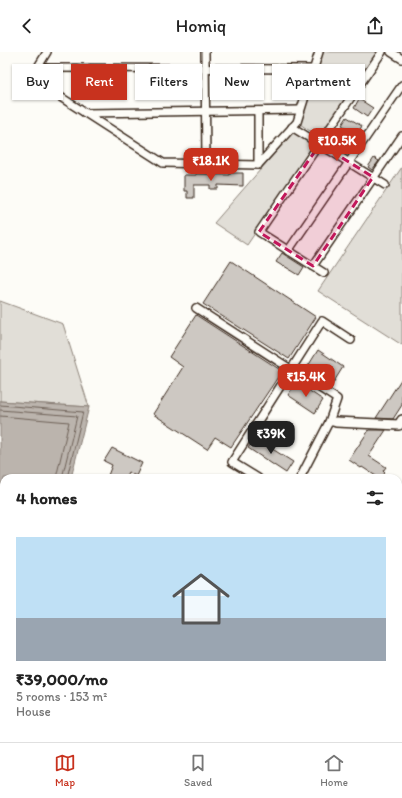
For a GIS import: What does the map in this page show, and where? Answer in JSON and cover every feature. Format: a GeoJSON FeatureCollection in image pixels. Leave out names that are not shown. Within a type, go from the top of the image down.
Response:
{"type":"FeatureCollection","features":[{"type":"Feature","properties":{"kind":"street"},"geometry":{"type":"LineString","coordinates":[[40,64],[47,52]]}},
{"type":"Feature","properties":{"kind":"street"},"geometry":{"type":"LineString","coordinates":[[205,52],[206,164]]}},
{"type":"Feature","properties":{"kind":"street"},"geometry":{"type":"LineString","coordinates":[[315,64],[319,52]]}},
{"type":"Feature","properties":{"kind":"street"},"geometry":{"type":"LineString","coordinates":[[324,274],[259,232],[382,52]]}},
{"type":"Feature","properties":{"kind":"street"},"geometry":{"type":"LineString","coordinates":[[391,52],[402,59]]}},
{"type":"Feature","properties":{"kind":"street"},"geometry":{"type":"LineString","coordinates":[[63,68],[272,69]]}},
{"type":"Feature","properties":{"kind":"street"},"geometry":{"type":"LineString","coordinates":[[288,251],[402,85]]}},
{"type":"Feature","properties":{"kind":"street"},"geometry":{"type":"LineString","coordinates":[[63,99],[163,163],[258,165],[297,122],[303,100]]}},
{"type":"Feature","properties":{"kind":"street"},"geometry":{"type":"LineString","coordinates":[[85,113],[300,110]]}},
{"type":"Feature","properties":{"kind":"street"},"geometry":{"type":"LineString","coordinates":[[258,111],[258,165]]}},
{"type":"Feature","properties":{"kind":"street"},"geometry":{"type":"LineString","coordinates":[[292,127],[385,184]]}},
{"type":"Feature","properties":{"kind":"street"},"geometry":{"type":"LineString","coordinates":[[313,266],[402,136]]}},
{"type":"Feature","properties":{"kind":"street"},"geometry":{"type":"LineString","coordinates":[[196,308],[337,399],[332,422],[302,474]]}},
{"type":"Feature","properties":{"kind":"street"},"geometry":{"type":"LineString","coordinates":[[252,474],[232,462],[322,321],[351,340]]}},
{"type":"Feature","properties":{"kind":"street"},"geometry":{"type":"LineString","coordinates":[[332,422],[399,425],[402,420]]}},
{"type":"Feature","properties":{"kind":"highlighted area"},"geometry":{"type":"Polygon","coordinates":[[[320,144],[373,177],[313,266],[259,232],[320,144]]]}},
{"type":"Feature","properties":{"kind":"shaded area"},"geometry":{"type":"Polygon","coordinates":[[[322,52],[378,52],[365,71],[365,64],[318,64],[322,52]]]}},
{"type":"Feature","properties":{"kind":"shaded area"},"geometry":{"type":"Polygon","coordinates":[[[307,100],[346,100],[320,138],[300,124],[307,100]]]}},
{"type":"Feature","properties":{"kind":"shaded area"},"geometry":{"type":"Polygon","coordinates":[[[294,131],[315,145],[247,245],[214,223],[294,131]]]}},
{"type":"Feature","properties":{"kind":"shaded area"},"geometry":{"type":"Polygon","coordinates":[[[402,167],[402,345],[318,291],[402,167]]]}},
{"type":"Feature","properties":{"kind":"shaded area"},"geometry":{"type":"Polygon","coordinates":[[[0,301],[63,324],[89,407],[0,401],[0,301]]]}},
{"type":"Feature","properties":{"kind":"water"},"geometry":{"type":"Polygon","coordinates":[[[0,401],[89,407],[72,474],[0,474],[0,401]]]}},
{"type":"Feature","properties":{"kind":"building"},"geometry":{"type":"Polygon","coordinates":[[[358,100],[361,100],[373,108],[367,117],[354,108],[358,100]]]}},
{"type":"Feature","properties":{"kind":"building"},"geometry":{"type":"Polygon","coordinates":[[[347,117],[362,126],[357,134],[342,125],[347,117]]]}},
{"type":"Feature","properties":{"kind":"building"},"geometry":{"type":"Polygon","coordinates":[[[374,158],[379,161],[372,170],[368,167],[374,158]]]}},
{"type":"Feature","properties":{"kind":"building"},"geometry":{"type":"Polygon","coordinates":[[[230,173],[243,173],[243,186],[218,185],[218,189],[210,189],[210,185],[194,185],[194,198],[187,198],[187,191],[184,191],[184,175],[230,175],[230,173]]]}},
{"type":"Feature","properties":{"kind":"building"},"geometry":{"type":"Polygon","coordinates":[[[282,253],[304,267],[299,275],[276,262],[282,253]]]}},
{"type":"Feature","properties":{"kind":"building"},"geometry":{"type":"Polygon","coordinates":[[[231,261],[316,317],[289,359],[203,304],[231,261]]]}},
{"type":"Feature","properties":{"kind":"building"},"geometry":{"type":"Polygon","coordinates":[[[196,315],[282,371],[231,447],[215,437],[207,449],[153,414],[183,367],[169,357],[196,315]]]}},
{"type":"Feature","properties":{"kind":"building"},"geometry":{"type":"Polygon","coordinates":[[[318,350],[343,367],[330,388],[305,371],[318,350]]]}},
{"type":"Feature","properties":{"kind":"building"},"geometry":{"type":"Polygon","coordinates":[[[402,378],[402,405],[393,419],[376,418],[402,378]]]}},
{"type":"Feature","properties":{"kind":"building"},"geometry":{"type":"Polygon","coordinates":[[[296,382],[323,400],[315,413],[288,395],[296,382]]]}},
{"type":"Feature","properties":{"kind":"building"},"geometry":{"type":"Polygon","coordinates":[[[369,430],[386,430],[369,456],[386,467],[383,471],[384,474],[373,474],[349,460],[369,430]]]}},
{"type":"Feature","properties":{"kind":"building"},"geometry":{"type":"Polygon","coordinates":[[[255,438],[293,462],[286,473],[248,448],[255,438]]]}},
{"type":"Feature","properties":{"kind":"building"},"geometry":{"type":"Polygon","coordinates":[[[112,448],[142,463],[137,474],[128,472],[127,474],[109,474],[112,465],[104,461],[112,448]]]}}]}
